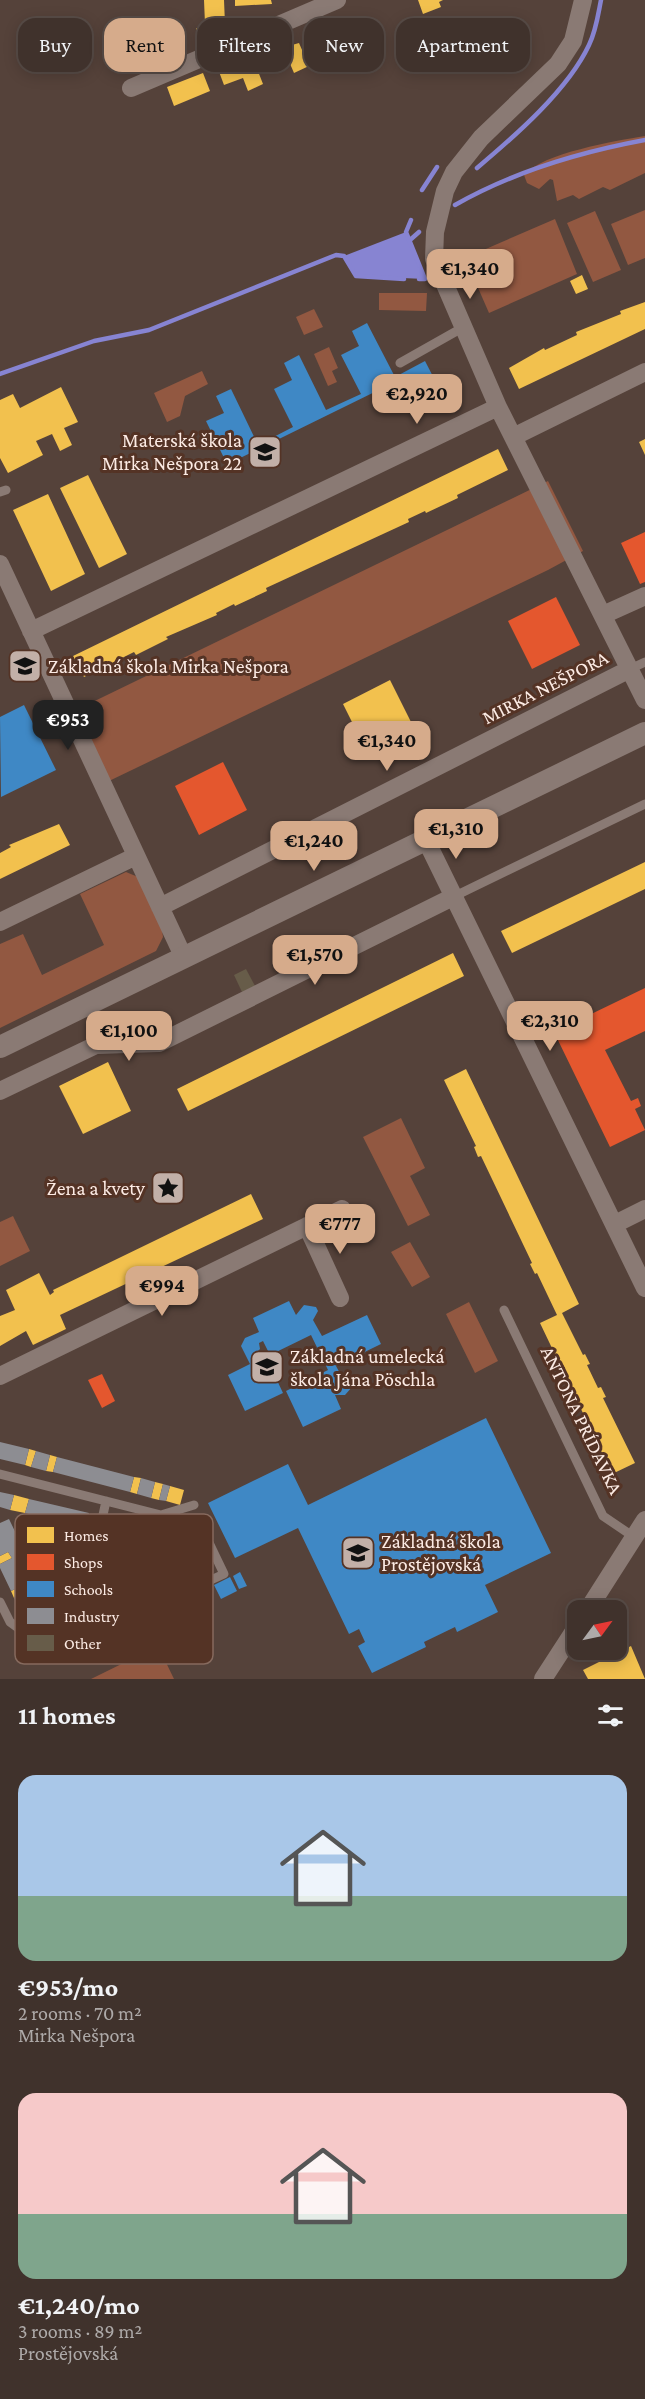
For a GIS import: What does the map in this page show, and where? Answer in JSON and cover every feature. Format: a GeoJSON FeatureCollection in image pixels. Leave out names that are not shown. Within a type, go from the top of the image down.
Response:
{"type":"FeatureCollection","features":[{"type":"Feature","properties":{"kind":"street","name":"MIRKA NEŠPORA"},"geometry":{"type":"LineString","coordinates":[[583,0],[573,41],[558,64],[481,138],[454,171],[445,191],[435,231],[433,254],[462,328],[498,407],[603,615],[637,666],[645,700]]}},
{"type":"Feature","properties":{"kind":"street"},"geometry":{"type":"LineString","coordinates":[[131,88],[324,2]]}},
{"type":"Feature","properties":{"kind":"street"},"geometry":{"type":"LineString","coordinates":[[513,437],[645,372]]}},
{"type":"Feature","properties":{"kind":"street"},"geometry":{"type":"LineString","coordinates":[[31,631],[498,407]]}},
{"type":"Feature","properties":{"kind":"street"},"geometry":{"type":"LineString","coordinates":[[0,564],[184,958]]}},
{"type":"Feature","properties":{"kind":"street"},"geometry":{"type":"LineString","coordinates":[[603,615],[645,596]]}},
{"type":"Feature","properties":{"kind":"street","name":"MIRKA NEŠPORA"},"geometry":{"type":"LineString","coordinates":[[160,907],[637,666]]}},
{"type":"Feature","properties":{"kind":"street"},"geometry":{"type":"LineString","coordinates":[[0,1047],[645,733]]}},
{"type":"Feature","properties":{"kind":"street"},"geometry":{"type":"LineString","coordinates":[[426,840],[645,1288]]}},
{"type":"Feature","properties":{"kind":"street"},"geometry":{"type":"LineString","coordinates":[[0,922],[136,856]]}},
{"type":"Feature","properties":{"kind":"street"},"geometry":{"type":"LineString","coordinates":[[0,1091],[96,1045],[159,1043],[455,896]]}},
{"type":"Feature","properties":{"kind":"street"},"geometry":{"type":"LineString","coordinates":[[0,1376],[342,1209]]}},
{"type":"Feature","properties":{"kind":"street"},"geometry":{"type":"LineString","coordinates":[[615,1224],[645,1209]]}},
{"type":"Feature","properties":{"kind":"street"},"geometry":{"type":"LineString","coordinates":[[307,1226],[340,1298]]}},
{"type":"Feature","properties":{"kind":"street"},"geometry":{"type":"LineString","coordinates":[[593,1600],[645,1520]]}},
{"type":"Feature","properties":{"kind":"street"},"geometry":{"type":"LineString","coordinates":[[543,1679],[567,1642]]}},
{"type":"Feature","properties":{"kind":"lane"},"geometry":{"type":"LineString","coordinates":[[400,363],[462,328]]}},
{"type":"Feature","properties":{"kind":"lane"},"geometry":{"type":"LineString","coordinates":[[455,896],[645,804]]}},
{"type":"Feature","properties":{"kind":"lane","name":"ANTONA PRÍDAVKA"},"geometry":{"type":"LineString","coordinates":[[504,1310],[603,1516],[634,1537]]}},
{"type":"Feature","properties":{"kind":"lane"},"geometry":{"type":"LineString","coordinates":[[0,1474],[157,1514]]}},
{"type":"Feature","properties":{"kind":"lane"},"geometry":{"type":"LineString","coordinates":[[103,1514],[106,1501]]}},
{"type":"Feature","properties":{"kind":"lane"},"geometry":{"type":"LineString","coordinates":[[164,1514],[194,1505]]}},
{"type":"Feature","properties":{"kind":"lane"},"geometry":{"type":"LineString","coordinates":[[213,1551],[224,1574],[213,1579]]}},
{"type":"Feature","properties":{"kind":"lane"},"geometry":{"type":"LineString","coordinates":[[0,1602],[10,1622],[15,1626]]}},
{"type":"Feature","properties":{"kind":"shaded area"},"geometry":{"type":"Polygon","coordinates":[[[645,136],[645,173],[610,190],[603,187],[579,199],[573,195],[557,201],[553,180],[550,179],[539,189],[527,183],[524,175],[533,167],[563,154],[645,136]]]}},
{"type":"Feature","properties":{"kind":"shaded area"},"geometry":{"type":"Polygon","coordinates":[[[645,210],[645,258],[628,265],[611,224],[645,210]]]}},
{"type":"Feature","properties":{"kind":"shaded area"},"geometry":{"type":"Polygon","coordinates":[[[595,211],[621,270],[593,282],[567,223],[595,211]]]}},
{"type":"Feature","properties":{"kind":"shaded area"},"geometry":{"type":"Polygon","coordinates":[[[555,219],[577,274],[489,313],[465,258],[555,219]]]}},
{"type":"Feature","properties":{"kind":"shaded area"},"geometry":{"type":"Polygon","coordinates":[[[406,232],[425,279],[356,276],[344,256],[406,232]]]}},
{"type":"Feature","properties":{"kind":"shaded area"},"geometry":{"type":"Polygon","coordinates":[[[379,293],[427,293],[426,311],[379,310],[379,293]]]}},
{"type":"Feature","properties":{"kind":"shaded area"},"geometry":{"type":"Polygon","coordinates":[[[314,309],[323,327],[304,335],[296,317],[314,309]]]}},
{"type":"Feature","properties":{"kind":"shaded area"},"geometry":{"type":"Polygon","coordinates":[[[329,347],[338,368],[332,371],[337,382],[328,386],[314,354],[329,347]]]}},
{"type":"Feature","properties":{"kind":"shaded area"},"geometry":{"type":"Polygon","coordinates":[[[202,371],[208,384],[185,396],[180,416],[167,422],[154,393],[202,371]]]}},
{"type":"Feature","properties":{"kind":"shaded area"},"geometry":{"type":"Polygon","coordinates":[[[548,481],[583,551],[548,570],[109,781],[72,712],[548,481]]]}},
{"type":"Feature","properties":{"kind":"shaded area"},"geometry":{"type":"Polygon","coordinates":[[[126,872],[138,877],[162,930],[163,937],[156,951],[0,1028],[0,944],[23,934],[42,975],[104,945],[80,894],[126,872]]]}},
{"type":"Feature","properties":{"kind":"shaded area"},"geometry":{"type":"Polygon","coordinates":[[[401,1118],[425,1168],[410,1176],[430,1215],[408,1226],[363,1137],[401,1118]]]}},
{"type":"Feature","properties":{"kind":"shaded area"},"geometry":{"type":"Polygon","coordinates":[[[13,1216],[30,1251],[0,1266],[0,1222],[13,1216]]]}},
{"type":"Feature","properties":{"kind":"shaded area"},"geometry":{"type":"Polygon","coordinates":[[[410,1242],[430,1277],[412,1287],[391,1252],[410,1242]]]}},
{"type":"Feature","properties":{"kind":"shaded area"},"geometry":{"type":"Polygon","coordinates":[[[469,1302],[498,1361],[475,1373],[446,1314],[469,1302]]]}},
{"type":"Feature","properties":{"kind":"shaded area"},"geometry":{"type":"Polygon","coordinates":[[[121,1664],[167,1664],[174,1679],[91,1679],[121,1664]]]}},
{"type":"Feature","properties":{"kind":"building: Homes"},"geometry":{"type":"Polygon","coordinates":[[[204,0],[224,0],[225,18],[205,18],[204,0]]]}},
{"type":"Feature","properties":{"kind":"building: Homes"},"geometry":{"type":"Polygon","coordinates":[[[235,0],[271,0],[272,4],[235,6],[235,0]]]}},
{"type":"Feature","properties":{"kind":"building: Homes"},"geometry":{"type":"Polygon","coordinates":[[[418,0],[443,0],[439,2],[441,7],[423,14],[418,0]]]}},
{"type":"Feature","properties":{"kind":"building: Homes"},"geometry":{"type":"Polygon","coordinates":[[[299,43],[304,54],[304,68],[294,73],[292,45],[299,43]]]}},
{"type":"Feature","properties":{"kind":"building: Homes"},"geometry":{"type":"Polygon","coordinates":[[[219,72],[258,72],[263,84],[248,91],[243,78],[224,85],[219,72]]]}},
{"type":"Feature","properties":{"kind":"building: Homes"},"geometry":{"type":"Polygon","coordinates":[[[203,73],[210,91],[174,106],[167,87],[203,73]]]}},
{"type":"Feature","properties":{"kind":"building: Homes"},"geometry":{"type":"Polygon","coordinates":[[[582,275],[588,289],[576,294],[570,281],[582,275]]]}},
{"type":"Feature","properties":{"kind":"building: Homes"},"geometry":{"type":"Polygon","coordinates":[[[645,302],[645,329],[519,389],[509,368],[544,348],[545,350],[577,335],[576,332],[645,302]]]}},
{"type":"Feature","properties":{"kind":"building: Homes"},"geometry":{"type":"Polygon","coordinates":[[[61,387],[78,422],[64,428],[72,445],[60,451],[52,434],[36,441],[43,455],[8,473],[0,458],[0,400],[13,394],[20,408],[61,387]]]}},
{"type":"Feature","properties":{"kind":"building: Homes"},"geometry":{"type":"Polygon","coordinates":[[[645,439],[645,455],[639,442],[645,439]]]}},
{"type":"Feature","properties":{"kind":"building: Homes"},"geometry":{"type":"Polygon","coordinates":[[[498,449],[508,470],[457,495],[458,498],[426,513],[425,511],[408,519],[409,522],[266,588],[267,591],[235,606],[234,604],[216,613],[217,615],[166,637],[168,639],[136,655],[134,652],[84,677],[73,656],[498,449]]]}},
{"type":"Feature","properties":{"kind":"building: Homes"},"geometry":{"type":"Polygon","coordinates":[[[88,475],[127,554],[99,568],[60,488],[88,475]]]}},
{"type":"Feature","properties":{"kind":"building: Homes"},"geometry":{"type":"Polygon","coordinates":[[[48,494],[85,574],[51,591],[13,510],[48,494]]]}},
{"type":"Feature","properties":{"kind":"building: Homes"},"geometry":{"type":"Polygon","coordinates":[[[390,680],[414,728],[367,752],[343,704],[390,680]]]}},
{"type":"Feature","properties":{"kind":"building: Homes"},"geometry":{"type":"Polygon","coordinates":[[[59,824],[70,845],[0,879],[0,853],[11,847],[9,845],[59,824]]]}},
{"type":"Feature","properties":{"kind":"building: Homes"},"geometry":{"type":"Polygon","coordinates":[[[645,862],[645,889],[512,953],[501,931],[645,862]]]}},
{"type":"Feature","properties":{"kind":"building: Homes"},"geometry":{"type":"Polygon","coordinates":[[[453,953],[464,976],[188,1111],[177,1089],[453,953]]]}},
{"type":"Feature","properties":{"kind":"building: Homes"},"geometry":{"type":"Polygon","coordinates":[[[108,1062],[131,1111],[83,1134],[59,1086],[108,1062]]]}},
{"type":"Feature","properties":{"kind":"building: Homes"},"geometry":{"type":"Polygon","coordinates":[[[466,1069],[579,1304],[562,1313],[583,1355],[585,1354],[590,1364],[587,1365],[598,1388],[601,1387],[606,1397],[603,1398],[635,1463],[612,1474],[540,1323],[557,1315],[537,1273],[535,1274],[530,1264],[532,1263],[481,1156],[478,1157],[474,1147],[476,1146],[444,1080],[466,1069]]]}},
{"type":"Feature","properties":{"kind":"building: Homes"},"geometry":{"type":"Polygon","coordinates":[[[251,1194],[263,1219],[60,1315],[66,1329],[33,1345],[26,1331],[0,1346],[0,1316],[15,1310],[6,1290],[39,1273],[50,1295],[54,1292],[53,1290],[251,1194]]]}},
{"type":"Feature","properties":{"kind":"building: Homes"},"geometry":{"type":"Polygon","coordinates":[[[29,1449],[36,1451],[31,1467],[25,1465],[29,1449]]]}},
{"type":"Feature","properties":{"kind":"building: Homes"},"geometry":{"type":"Polygon","coordinates":[[[50,1455],[57,1457],[53,1472],[46,1471],[50,1455]]]}},
{"type":"Feature","properties":{"kind":"building: Homes"},"geometry":{"type":"Polygon","coordinates":[[[134,1477],[141,1478],[137,1494],[130,1492],[134,1477]]]}},
{"type":"Feature","properties":{"kind":"building: Homes"},"geometry":{"type":"Polygon","coordinates":[[[155,1482],[163,1484],[159,1500],[151,1498],[155,1482]]]}},
{"type":"Feature","properties":{"kind":"building: Homes"},"geometry":{"type":"Polygon","coordinates":[[[170,1486],[184,1490],[180,1505],[166,1501],[170,1486]]]}},
{"type":"Feature","properties":{"kind":"building: Homes"},"geometry":{"type":"Polygon","coordinates":[[[14,1495],[29,1499],[25,1513],[10,1510],[14,1495]]]}},
{"type":"Feature","properties":{"kind":"building: Homes"},"geometry":{"type":"Polygon","coordinates":[[[8,1552],[12,1558],[0,1564],[0,1556],[8,1552]]]}},
{"type":"Feature","properties":{"kind":"building: Homes"},"geometry":{"type":"Polygon","coordinates":[[[631,1646],[645,1679],[588,1679],[583,1670],[603,1660],[627,1660],[627,1648],[631,1646]]]}},
{"type":"Feature","properties":{"kind":"building: Shops"},"geometry":{"type":"Polygon","coordinates":[[[645,532],[645,582],[640,584],[621,543],[645,532]]]}},
{"type":"Feature","properties":{"kind":"building: Shops"},"geometry":{"type":"Polygon","coordinates":[[[556,597],[580,645],[532,669],[508,621],[556,597]]]}},
{"type":"Feature","properties":{"kind":"building: Shops"},"geometry":{"type":"Polygon","coordinates":[[[223,762],[247,810],[199,835],[175,786],[223,762]]]}},
{"type":"Feature","properties":{"kind":"building: Shops"},"geometry":{"type":"Polygon","coordinates":[[[645,988],[645,1031],[605,1050],[631,1101],[638,1098],[641,1106],[635,1109],[645,1130],[610,1147],[554,1032],[645,988]]]}},
{"type":"Feature","properties":{"kind":"building: Shops"},"geometry":{"type":"Polygon","coordinates":[[[102,1374],[115,1401],[102,1408],[88,1380],[102,1374]]]}},
{"type":"Feature","properties":{"kind":"building: Schools"},"geometry":{"type":"Polygon","coordinates":[[[367,323],[395,377],[425,361],[440,390],[395,412],[387,397],[399,390],[395,382],[232,462],[230,458],[225,460],[206,421],[224,413],[216,396],[231,389],[258,445],[293,427],[274,389],[292,380],[284,363],[299,355],[326,410],[361,394],[341,355],[359,346],[352,331],[367,323]]]}},
{"type":"Feature","properties":{"kind":"building: Schools"},"geometry":{"type":"Polygon","coordinates":[[[24,705],[56,770],[1,797],[0,717],[24,705]]]}},
{"type":"Feature","properties":{"kind":"building: Schools"},"geometry":{"type":"Polygon","coordinates":[[[289,1301],[296,1315],[304,1305],[316,1307],[318,1311],[313,1320],[322,1336],[367,1315],[381,1344],[336,1366],[342,1377],[350,1381],[352,1387],[345,1395],[335,1395],[341,1409],[303,1427],[286,1391],[328,1370],[311,1335],[270,1355],[263,1341],[259,1343],[260,1349],[255,1354],[258,1361],[266,1357],[283,1393],[245,1411],[228,1375],[250,1364],[241,1346],[245,1338],[259,1332],[253,1318],[289,1301]]]}},
{"type":"Feature","properties":{"kind":"building: Schools"},"geometry":{"type":"Polygon","coordinates":[[[486,1418],[551,1553],[485,1585],[498,1612],[457,1632],[455,1627],[424,1642],[426,1647],[372,1673],[358,1646],[365,1642],[359,1629],[349,1634],[298,1528],[235,1558],[208,1503],[288,1464],[308,1505],[486,1418]]]}},
{"type":"Feature","properties":{"kind":"building: Schools"},"geometry":{"type":"Polygon","coordinates":[[[240,1572],[247,1586],[239,1589],[233,1576],[240,1572]]]}},
{"type":"Feature","properties":{"kind":"building: Schools"},"geometry":{"type":"Polygon","coordinates":[[[230,1577],[237,1591],[221,1599],[214,1585],[230,1577]]]}},
{"type":"Feature","properties":{"kind":"building: Industry"},"geometry":{"type":"Polygon","coordinates":[[[0,1442],[29,1449],[25,1465],[0,1459],[0,1442]]]}},
{"type":"Feature","properties":{"kind":"building: Industry"},"geometry":{"type":"Polygon","coordinates":[[[36,1451],[50,1455],[46,1471],[31,1467],[36,1451]]]}},
{"type":"Feature","properties":{"kind":"building: Industry"},"geometry":{"type":"Polygon","coordinates":[[[57,1457],[134,1477],[130,1492],[53,1472],[57,1457]]]}},
{"type":"Feature","properties":{"kind":"building: Industry"},"geometry":{"type":"Polygon","coordinates":[[[141,1478],[155,1482],[151,1498],[137,1494],[141,1478]]]}},
{"type":"Feature","properties":{"kind":"building: Industry"},"geometry":{"type":"Polygon","coordinates":[[[163,1484],[170,1486],[166,1501],[159,1500],[163,1484]]]}},
{"type":"Feature","properties":{"kind":"building: Industry"},"geometry":{"type":"Polygon","coordinates":[[[0,1492],[14,1495],[10,1510],[0,1507],[0,1492]]]}},
{"type":"Feature","properties":{"kind":"building: Industry"},"geometry":{"type":"Polygon","coordinates":[[[29,1499],[89,1513],[29,1514],[25,1513],[29,1499]]]}},
{"type":"Feature","properties":{"kind":"building: Industry"},"geometry":{"type":"Polygon","coordinates":[[[9,1519],[15,1531],[15,1589],[11,1591],[0,1568],[0,1564],[12,1558],[8,1552],[0,1556],[0,1523],[9,1519]]]}},
{"type":"Feature","properties":{"kind":"building: Other"},"geometry":{"type":"Polygon","coordinates":[[[246,969],[255,986],[242,992],[234,975],[246,969]]]}},
{"type":"Feature","properties":{"kind":"waterway"},"geometry":{"type":"LineString","coordinates":[[477,168],[524,127],[568,79],[591,40],[601,0]]}},
{"type":"Feature","properties":{"kind":"waterway"},"geometry":{"type":"LineString","coordinates":[[455,205],[523,173],[572,157],[645,140]]}},
{"type":"Feature","properties":{"kind":"waterway"},"geometry":{"type":"LineString","coordinates":[[422,190],[437,167]]}},
{"type":"Feature","properties":{"kind":"waterway"},"geometry":{"type":"LineString","coordinates":[[411,220],[406,232],[425,279],[419,279]]}},
{"type":"Feature","properties":{"kind":"waterway"},"geometry":{"type":"LineString","coordinates":[[410,240],[419,232]]}},
{"type":"Feature","properties":{"kind":"waterway"},"geometry":{"type":"LineString","coordinates":[[0,374],[94,341],[149,330],[336,255],[344,256],[356,276],[404,279]]}},
{"type":"Feature","properties":{"kind":"place","name":"Materská škola Mirka Nešpora 22"},"geometry":{"type":"Point","coordinates":[265,452]}},
{"type":"Feature","properties":{"kind":"place","name":"Základná škola Mirka Nešpora"},"geometry":{"type":"Point","coordinates":[25,666]}},
{"type":"Feature","properties":{"kind":"place","name":"Žena a kvety"},"geometry":{"type":"Point","coordinates":[168,1188]}},
{"type":"Feature","properties":{"kind":"place","name":"Základná umelecká škola Jána Pöschla"},"geometry":{"type":"Point","coordinates":[267,1367]}},
{"type":"Feature","properties":{"kind":"place","name":"Základná škola Prostějovská"},"geometry":{"type":"Point","coordinates":[358,1553]}}]}
